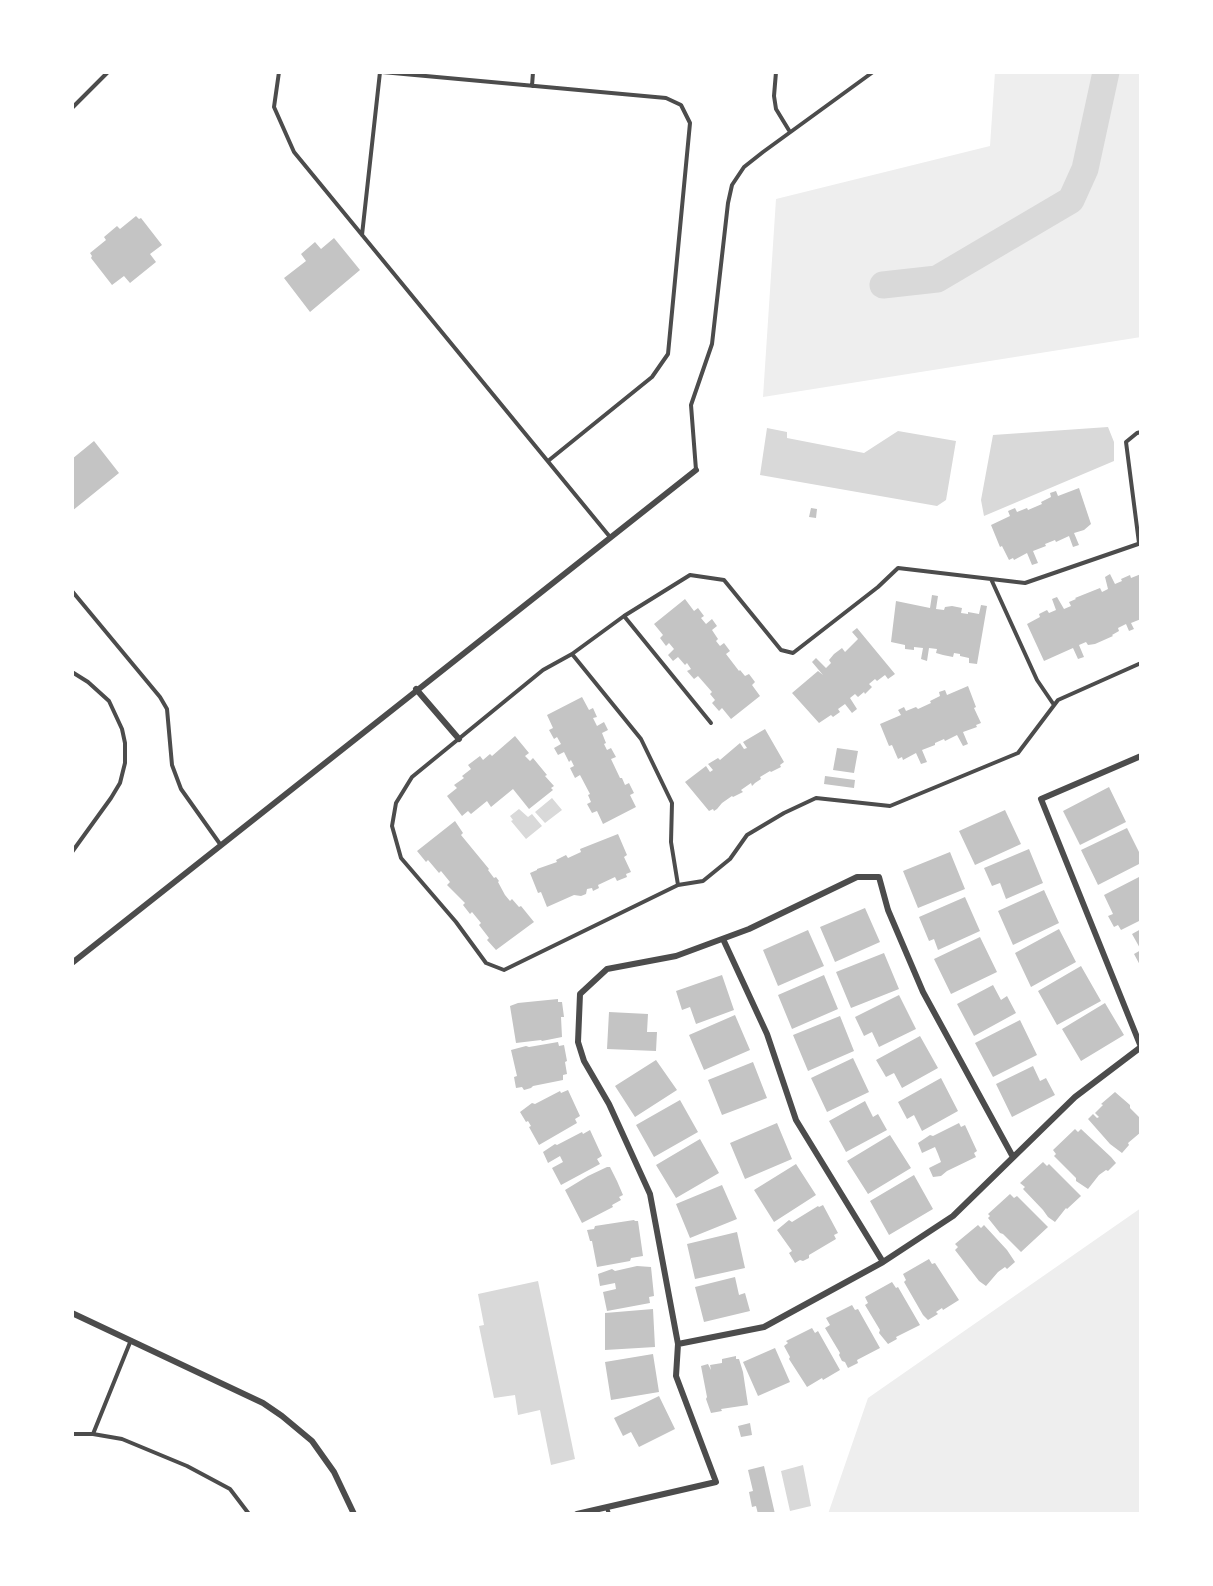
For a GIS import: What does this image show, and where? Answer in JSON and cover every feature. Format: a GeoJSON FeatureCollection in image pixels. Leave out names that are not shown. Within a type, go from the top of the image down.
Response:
{"type":"FeatureCollection","features":[{"type":"Feature","properties":{"kind":"street"},"geometry":{"type":"LineString","coordinates":[[72,963],[696,470]]}},
{"type":"Feature","properties":{"kind":"street"},"geometry":{"type":"LineString","coordinates":[[416,689],[459,739]]}},
{"type":"Feature","properties":{"kind":"street"},"geometry":{"type":"LineString","coordinates":[[678,1344],[764,1327],[883,1262],[953,1216],[1075,1096],[1141,1047],[1041,800],[1141,756]]}},
{"type":"Feature","properties":{"kind":"street"},"geometry":{"type":"LineString","coordinates":[[577,1514],[608,1511],[716,1482],[676,1376],[678,1344],[650,1194],[609,1104],[584,1061],[578,1042],[580,994],[607,969],[676,956],[748,929],[857,877],[879,877],[888,910],[923,992],[1013,1157]]}},
{"type":"Feature","properties":{"kind":"street"},"geometry":{"type":"LineString","coordinates":[[723,939],[767,1034],[796,1120],[883,1262]]}},
{"type":"Feature","properties":{"kind":"street"},"geometry":{"type":"LineString","coordinates":[[72,1313],[263,1403],[282,1416],[312,1441],[334,1472],[354,1514]]}},
{"type":"Feature","properties":{"kind":"lane"},"geometry":{"type":"LineString","coordinates":[[72,108],[108,72]]}},
{"type":"Feature","properties":{"kind":"lane"},"geometry":{"type":"LineString","coordinates":[[279,72],[274,107],[294,153],[610,537]]}},
{"type":"Feature","properties":{"kind":"lane"},"geometry":{"type":"LineString","coordinates":[[362,236],[381,72],[666,98],[681,105],[690,123],[668,354],[652,377],[548,461]]}},
{"type":"Feature","properties":{"kind":"lane"},"geometry":{"type":"LineString","coordinates":[[532,86],[533,72]]}},
{"type":"Feature","properties":{"kind":"lane"},"geometry":{"type":"LineString","coordinates":[[776,72],[774,96],[776,109],[790,132]]}},
{"type":"Feature","properties":{"kind":"lane"},"geometry":{"type":"LineString","coordinates":[[696,470],[691,405],[712,344],[732,185],[744,167],[873,72]]}},
{"type":"Feature","properties":{"kind":"lane"},"geometry":{"type":"LineString","coordinates":[[1141,432],[1126,442],[1140,543],[1025,582],[898,568],[878,587],[793,653],[781,650],[724,580],[690,575],[624,616],[572,654],[543,670],[412,777],[396,803],[392,826],[400,858],[456,922],[486,963],[504,970],[678,885],[703,881],[730,859],[747,834],[816,798],[890,806],[1018,753],[1058,700],[1141,663]]}},
{"type":"Feature","properties":{"kind":"lane"},"geometry":{"type":"LineString","coordinates":[[991,579],[1037,680],[1054,705]]}},
{"type":"Feature","properties":{"kind":"lane"},"geometry":{"type":"LineString","coordinates":[[72,591],[160,697],[170,726],[172,765],[181,789],[220,844]]}},
{"type":"Feature","properties":{"kind":"lane"},"geometry":{"type":"LineString","coordinates":[[624,616],[711,723]]}},
{"type":"Feature","properties":{"kind":"lane"},"geometry":{"type":"LineString","coordinates":[[572,654],[641,739],[672,803],[671,842],[678,885]]}},
{"type":"Feature","properties":{"kind":"lane"},"geometry":{"type":"LineString","coordinates":[[72,672],[88,682],[109,701],[122,729],[125,763],[120,783],[72,852]]}},
{"type":"Feature","properties":{"kind":"lane"},"geometry":{"type":"LineString","coordinates":[[93,1434],[132,1340]]}},
{"type":"Feature","properties":{"kind":"lane"},"geometry":{"type":"LineString","coordinates":[[72,1434],[93,1434],[122,1439],[187,1466],[230,1489],[249,1514]]}},
{"type":"Feature","properties":{"kind":"shaded area"},"geometry":{"type":"Polygon","coordinates":[[[995,72],[1141,72],[1141,337],[763,397],[776,199],[990,146],[995,72]]]}},
{"type":"Feature","properties":{"kind":"shaded area"},"geometry":{"type":"Polygon","coordinates":[[[1108,427],[1114,442],[1114,461],[984,516],[981,500],[993,435],[1108,427]]]}},
{"type":"Feature","properties":{"kind":"shaded area"},"geometry":{"type":"Polygon","coordinates":[[[767,428],[787,432],[787,438],[864,453],[898,431],[956,441],[946,500],[937,506],[760,475],[767,428]]]}},
{"type":"Feature","properties":{"kind":"shaded area"},"geometry":{"type":"Polygon","coordinates":[[[552,798],[562,810],[545,823],[535,812],[552,798]]]}},
{"type":"Feature","properties":{"kind":"shaded area"},"geometry":{"type":"Polygon","coordinates":[[[519,809],[528,817],[532,814],[542,826],[526,839],[511,821],[513,820],[510,816],[519,809]]]}},
{"type":"Feature","properties":{"kind":"shaded area"},"geometry":{"type":"Polygon","coordinates":[[[1141,1208],[1141,1514],[828,1514],[868,1398],[1141,1208]]]}},
{"type":"Feature","properties":{"kind":"shaded area"},"geometry":{"type":"Polygon","coordinates":[[[538,1281],[575,1459],[551,1465],[540,1410],[518,1415],[515,1395],[494,1398],[479,1326],[484,1325],[478,1294],[538,1281]]]}},
{"type":"Feature","properties":{"kind":"shaded area"},"geometry":{"type":"Polygon","coordinates":[[[803,1465],[811,1506],[790,1511],[781,1471],[803,1465]]]}},
{"type":"Feature","properties":{"kind":"building"},"geometry":{"type":"Polygon","coordinates":[[[136,216],[141,218],[162,245],[150,254],[156,262],[130,283],[124,276],[112,285],[91,258],[90,253],[106,240],[104,237],[117,226],[120,229],[136,216]]]}},
{"type":"Feature","properties":{"kind":"building"},"geometry":{"type":"Polygon","coordinates":[[[334,238],[360,270],[310,312],[284,278],[306,261],[301,254],[315,242],[321,249],[334,238]]]}},
{"type":"Feature","properties":{"kind":"building"},"geometry":{"type":"Polygon","coordinates":[[[94,441],[119,473],[72,511],[72,459],[94,441]]]}},
{"type":"Feature","properties":{"kind":"building"},"geometry":{"type":"Polygon","coordinates":[[[1079,488],[1091,524],[1084,530],[1074,533],[1079,545],[1073,547],[1069,536],[1045,544],[1046,546],[1033,551],[1038,563],[1032,565],[1027,553],[1014,560],[1013,558],[1009,560],[1002,546],[1000,547],[991,525],[1010,516],[1008,511],[1015,508],[1017,512],[1042,504],[1041,502],[1051,497],[1050,493],[1056,491],[1058,496],[1079,488]]]}},
{"type":"Feature","properties":{"kind":"building"},"geometry":{"type":"Polygon","coordinates":[[[811,508],[817,509],[816,518],[809,517],[811,508]]]}},
{"type":"Feature","properties":{"kind":"building"},"geometry":{"type":"Polygon","coordinates":[[[1110,574],[1115,584],[1130,575],[1131,578],[1141,574],[1141,619],[1131,623],[1134,629],[1129,631],[1126,624],[1118,628],[1119,631],[1113,636],[1095,644],[1088,645],[1086,642],[1079,645],[1084,657],[1078,659],[1073,648],[1044,661],[1027,624],[1047,610],[1049,613],[1056,610],[1052,599],[1057,597],[1064,609],[1071,606],[1069,602],[1075,598],[1100,588],[1102,592],[1108,589],[1105,577],[1110,574]]]}},
{"type":"Feature","properties":{"kind":"building"},"geometry":{"type":"Polygon","coordinates":[[[932,595],[938,596],[936,609],[944,610],[945,607],[952,606],[962,608],[961,613],[979,614],[981,605],[987,606],[977,664],[969,663],[969,658],[960,656],[960,654],[954,653],[953,657],[936,653],[937,649],[929,648],[927,661],[921,659],[923,648],[905,649],[905,645],[891,642],[896,601],[930,608],[932,595]]]}},
{"type":"Feature","properties":{"kind":"building"},"geometry":{"type":"Polygon","coordinates":[[[685,599],[694,611],[698,608],[706,624],[712,619],[717,626],[712,630],[718,639],[716,641],[720,646],[724,643],[730,651],[726,654],[739,671],[745,676],[749,674],[755,682],[752,685],[760,696],[731,719],[722,708],[719,711],[712,703],[715,700],[710,694],[712,692],[698,676],[694,679],[687,671],[691,669],[687,663],[685,665],[678,657],[673,661],[668,655],[674,649],[669,643],[666,646],[660,638],[663,635],[654,624],[685,599]]]}},
{"type":"Feature","properties":{"kind":"building"},"geometry":{"type":"Polygon","coordinates":[[[857,628],[895,674],[888,679],[885,675],[877,681],[875,679],[869,684],[872,687],[865,694],[864,692],[858,697],[855,694],[850,698],[857,709],[852,713],[845,704],[838,709],[840,712],[819,723],[792,693],[818,671],[823,675],[812,662],[816,658],[826,668],[831,663],[829,660],[834,654],[842,648],[845,652],[858,639],[852,632],[857,628]]]}},
{"type":"Feature","properties":{"kind":"building"},"geometry":{"type":"Polygon","coordinates":[[[968,686],[981,723],[963,732],[968,744],[963,746],[957,735],[922,750],[927,762],[921,764],[916,753],[903,760],[902,757],[898,759],[892,745],[889,746],[880,724],[901,715],[898,710],[904,707],[906,711],[916,707],[918,709],[940,696],[939,692],[945,690],[947,695],[968,686]]]}},
{"type":"Feature","properties":{"kind":"building"},"geometry":{"type":"Polygon","coordinates":[[[582,697],[589,710],[593,708],[597,717],[593,718],[597,726],[604,722],[608,730],[602,733],[606,743],[604,744],[607,750],[611,748],[616,757],[611,759],[620,778],[625,785],[629,783],[634,793],[630,795],[636,807],[603,824],[597,811],[592,813],[587,804],[591,802],[588,795],[590,794],[580,775],[575,778],[570,768],[574,766],[571,760],[569,762],[564,752],[558,755],[554,748],[561,744],[557,737],[554,739],[549,730],[553,728],[547,715],[582,697]]]}},
{"type":"Feature","properties":{"kind":"building"},"geometry":{"type":"Polygon","coordinates":[[[765,729],[784,762],[780,765],[781,767],[760,777],[761,779],[752,786],[751,783],[741,790],[743,792],[732,796],[714,811],[713,809],[709,811],[685,782],[706,766],[710,772],[713,770],[708,764],[718,758],[720,760],[740,743],[744,749],[747,748],[743,742],[765,729]]]}},
{"type":"Feature","properties":{"kind":"building"},"geometry":{"type":"Polygon","coordinates":[[[515,736],[529,753],[525,756],[530,761],[533,758],[547,775],[545,776],[554,786],[551,788],[553,790],[529,809],[513,789],[491,807],[487,801],[471,814],[468,811],[462,816],[447,796],[457,788],[454,785],[471,769],[468,765],[480,756],[483,760],[490,754],[492,756],[515,736]]]}},
{"type":"Feature","properties":{"kind":"building"},"geometry":{"type":"Polygon","coordinates":[[[837,748],[858,751],[854,773],[833,770],[837,748]]]}},
{"type":"Feature","properties":{"kind":"building"},"geometry":{"type":"Polygon","coordinates":[[[825,776],[855,780],[854,788],[824,784],[825,776]]]}},
{"type":"Feature","properties":{"kind":"building"},"geometry":{"type":"Polygon","coordinates":[[[1109,787],[1126,822],[1080,845],[1063,811],[1109,787]]]}},
{"type":"Feature","properties":{"kind":"building"},"geometry":{"type":"Polygon","coordinates":[[[1005,810],[1021,844],[975,865],[959,831],[1005,810]]]}},
{"type":"Feature","properties":{"kind":"building"},"geometry":{"type":"Polygon","coordinates":[[[455,821],[463,833],[461,835],[494,878],[496,877],[499,881],[505,895],[510,901],[512,899],[519,907],[521,906],[534,922],[496,950],[487,940],[489,938],[479,925],[481,923],[472,912],[470,914],[463,905],[465,903],[447,885],[450,882],[428,860],[426,862],[417,851],[455,821]]]}},
{"type":"Feature","properties":{"kind":"building"},"geometry":{"type":"Polygon","coordinates":[[[1127,828],[1141,856],[1141,863],[1098,885],[1081,850],[1127,828]]]}},
{"type":"Feature","properties":{"kind":"building"},"geometry":{"type":"Polygon","coordinates":[[[618,834],[631,872],[626,874],[627,877],[617,881],[615,877],[598,885],[599,888],[593,891],[592,888],[587,889],[586,894],[574,895],[547,907],[530,873],[557,862],[556,860],[566,855],[568,858],[581,852],[580,849],[618,834]]]}},
{"type":"Feature","properties":{"kind":"building"},"geometry":{"type":"Polygon","coordinates":[[[1029,849],[1043,883],[1006,899],[1000,883],[992,886],[984,868],[1029,849]]]}},
{"type":"Feature","properties":{"kind":"building"},"geometry":{"type":"Polygon","coordinates":[[[950,852],[965,889],[918,908],[903,871],[950,852]]]}},
{"type":"Feature","properties":{"kind":"building"},"geometry":{"type":"Polygon","coordinates":[[[1141,877],[1141,920],[1121,930],[1118,925],[1114,927],[1108,916],[1113,914],[1104,895],[1141,877]]]}},
{"type":"Feature","properties":{"kind":"building"},"geometry":{"type":"Polygon","coordinates":[[[1044,890],[1059,923],[1013,945],[998,911],[1044,890]]]}},
{"type":"Feature","properties":{"kind":"building"},"geometry":{"type":"Polygon","coordinates":[[[965,897],[980,931],[938,950],[934,939],[929,941],[919,917],[965,897]]]}},
{"type":"Feature","properties":{"kind":"building"},"geometry":{"type":"Polygon","coordinates":[[[865,908],[880,942],[835,962],[820,927],[865,908]]]}},
{"type":"Feature","properties":{"kind":"building"},"geometry":{"type":"Polygon","coordinates":[[[1059,929],[1076,962],[1031,987],[1015,953],[1059,929]]]}},
{"type":"Feature","properties":{"kind":"building"},"geometry":{"type":"Polygon","coordinates":[[[1141,929],[1141,950],[1132,934],[1141,929]]]}},
{"type":"Feature","properties":{"kind":"building"},"geometry":{"type":"Polygon","coordinates":[[[808,930],[824,966],[778,986],[763,950],[808,930]]]}},
{"type":"Feature","properties":{"kind":"building"},"geometry":{"type":"Polygon","coordinates":[[[980,937],[997,972],[951,994],[934,959],[980,937]]]}},
{"type":"Feature","properties":{"kind":"building"},"geometry":{"type":"Polygon","coordinates":[[[1141,950],[1141,967],[1134,954],[1141,950]]]}},
{"type":"Feature","properties":{"kind":"building"},"geometry":{"type":"Polygon","coordinates":[[[884,953],[899,989],[851,1008],[836,972],[884,953]]]}},
{"type":"Feature","properties":{"kind":"building"},"geometry":{"type":"Polygon","coordinates":[[[1081,966],[1101,1001],[1057,1025],[1038,991],[1081,966]]]}},
{"type":"Feature","properties":{"kind":"building"},"geometry":{"type":"Polygon","coordinates":[[[722,975],[734,1010],[696,1024],[690,1007],[682,1010],[676,991],[722,975]]]}},
{"type":"Feature","properties":{"kind":"building"},"geometry":{"type":"Polygon","coordinates":[[[824,975],[838,1009],[792,1029],[778,995],[824,975]]]}},
{"type":"Feature","properties":{"kind":"building"},"geometry":{"type":"Polygon","coordinates":[[[993,985],[1001,1000],[1007,996],[1016,1013],[974,1036],[957,1004],[993,985]]]}},
{"type":"Feature","properties":{"kind":"building"},"geometry":{"type":"Polygon","coordinates":[[[899,995],[916,1029],[879,1047],[872,1032],[864,1036],[855,1017],[899,995]]]}},
{"type":"Feature","properties":{"kind":"building"},"geometry":{"type":"Polygon","coordinates":[[[558,999],[558,1002],[562,1002],[564,1017],[561,1017],[562,1037],[516,1043],[510,1006],[518,1003],[558,999]]]}},
{"type":"Feature","properties":{"kind":"building"},"geometry":{"type":"Polygon","coordinates":[[[1105,1003],[1124,1035],[1081,1061],[1062,1029],[1105,1003]]]}},
{"type":"Feature","properties":{"kind":"building"},"geometry":{"type":"Polygon","coordinates":[[[609,1012],[648,1014],[647,1032],[657,1032],[656,1051],[607,1049],[609,1012]]]}},
{"type":"Feature","properties":{"kind":"building"},"geometry":{"type":"Polygon","coordinates":[[[735,1015],[750,1050],[704,1070],[689,1035],[735,1015]]]}},
{"type":"Feature","properties":{"kind":"building"},"geometry":{"type":"Polygon","coordinates":[[[840,1016],[854,1051],[808,1071],[793,1035],[840,1016]]]}},
{"type":"Feature","properties":{"kind":"building"},"geometry":{"type":"Polygon","coordinates":[[[1020,1020],[1037,1055],[993,1077],[975,1043],[1020,1020]]]}},
{"type":"Feature","properties":{"kind":"building"},"geometry":{"type":"Polygon","coordinates":[[[920,1036],[938,1068],[902,1088],[894,1073],[886,1077],[876,1060],[920,1036]]]}},
{"type":"Feature","properties":{"kind":"building"},"geometry":{"type":"Polygon","coordinates":[[[558,1042],[559,1046],[564,1045],[567,1061],[565,1062],[567,1074],[563,1075],[563,1080],[524,1090],[522,1087],[516,1088],[514,1077],[517,1076],[511,1050],[558,1042]]]}},
{"type":"Feature","properties":{"kind":"building"},"geometry":{"type":"Polygon","coordinates":[[[853,1058],[869,1092],[827,1112],[811,1078],[853,1058]]]}},
{"type":"Feature","properties":{"kind":"building"},"geometry":{"type":"Polygon","coordinates":[[[656,1060],[677,1090],[635,1117],[615,1086],[656,1060]]]}},
{"type":"Feature","properties":{"kind":"building"},"geometry":{"type":"Polygon","coordinates":[[[753,1062],[767,1098],[722,1115],[708,1080],[753,1062]]]}},
{"type":"Feature","properties":{"kind":"building"},"geometry":{"type":"Polygon","coordinates":[[[1033,1066],[1040,1081],[1046,1078],[1055,1095],[1012,1117],[996,1084],[1033,1066]]]}},
{"type":"Feature","properties":{"kind":"building"},"geometry":{"type":"Polygon","coordinates":[[[941,1078],[958,1111],[922,1131],[914,1115],[907,1119],[898,1102],[941,1078]]]}},
{"type":"Feature","properties":{"kind":"building"},"geometry":{"type":"Polygon","coordinates":[[[568,1090],[580,1116],[575,1119],[577,1123],[539,1145],[529,1127],[531,1126],[520,1112],[532,1103],[535,1104],[560,1091],[561,1093],[568,1090]]]}},
{"type":"Feature","properties":{"kind":"building"},"geometry":{"type":"Polygon","coordinates":[[[1115,1092],[1141,1119],[1141,1132],[1128,1143],[1129,1145],[1122,1153],[1110,1144],[1088,1119],[1093,1114],[1099,1117],[1095,1113],[1103,1105],[1101,1104],[1115,1092]]]}},
{"type":"Feature","properties":{"kind":"building"},"geometry":{"type":"Polygon","coordinates":[[[680,1100],[698,1132],[654,1157],[636,1125],[680,1100]]]}},
{"type":"Feature","properties":{"kind":"building"},"geometry":{"type":"Polygon","coordinates":[[[865,1101],[873,1117],[878,1114],[887,1130],[846,1152],[829,1121],[865,1101]]]}},
{"type":"Feature","properties":{"kind":"building"},"geometry":{"type":"Polygon","coordinates":[[[777,1123],[792,1159],[745,1179],[730,1143],[777,1123]]]}},
{"type":"Feature","properties":{"kind":"building"},"geometry":{"type":"Polygon","coordinates":[[[959,1123],[961,1127],[965,1125],[977,1151],[974,1153],[976,1157],[941,1176],[933,1177],[929,1168],[941,1162],[935,1147],[922,1153],[918,1143],[930,1135],[933,1136],[959,1123]]]}},
{"type":"Feature","properties":{"kind":"building"},"geometry":{"type":"Polygon","coordinates":[[[1075,1129],[1078,1132],[1081,1129],[1116,1163],[1108,1171],[1099,1175],[1088,1189],[1076,1181],[1076,1178],[1054,1156],[1056,1154],[1053,1150],[1075,1129]]]}},
{"type":"Feature","properties":{"kind":"building"},"geometry":{"type":"Polygon","coordinates":[[[590,1130],[602,1156],[597,1159],[600,1164],[561,1185],[552,1168],[563,1162],[560,1156],[548,1163],[543,1152],[555,1144],[590,1130]]]}},
{"type":"Feature","properties":{"kind":"building"},"geometry":{"type":"Polygon","coordinates":[[[890,1135],[911,1168],[868,1194],[847,1161],[890,1135]]]}},
{"type":"Feature","properties":{"kind":"building"},"geometry":{"type":"Polygon","coordinates":[[[700,1139],[719,1173],[676,1198],[656,1165],[700,1139]]]}},
{"type":"Feature","properties":{"kind":"building"},"geometry":{"type":"Polygon","coordinates":[[[1043,1162],[1047,1166],[1049,1164],[1081,1196],[1066,1208],[1055,1222],[1048,1217],[1020,1183],[1043,1162]]]}},
{"type":"Feature","properties":{"kind":"building"},"geometry":{"type":"Polygon","coordinates":[[[796,1164],[816,1195],[774,1222],[754,1190],[796,1164]]]}},
{"type":"Feature","properties":{"kind":"building"},"geometry":{"type":"Polygon","coordinates":[[[610,1167],[623,1195],[619,1197],[621,1200],[612,1205],[613,1207],[582,1223],[565,1190],[610,1167]]]}},
{"type":"Feature","properties":{"kind":"building"},"geometry":{"type":"Polygon","coordinates":[[[914,1175],[933,1209],[889,1235],[870,1201],[914,1175]]]}},
{"type":"Feature","properties":{"kind":"building"},"geometry":{"type":"Polygon","coordinates":[[[722,1185],[737,1219],[690,1238],[676,1204],[722,1185]]]}},
{"type":"Feature","properties":{"kind":"building"},"geometry":{"type":"Polygon","coordinates":[[[1010,1194],[1014,1198],[1017,1196],[1048,1227],[1021,1252],[1000,1233],[988,1218],[990,1216],[988,1214],[1010,1194]]]}},
{"type":"Feature","properties":{"kind":"building"},"geometry":{"type":"Polygon","coordinates":[[[823,1205],[838,1233],[834,1235],[836,1239],[809,1255],[809,1258],[795,1263],[789,1253],[792,1251],[777,1230],[789,1220],[792,1222],[823,1205]]]}},
{"type":"Feature","properties":{"kind":"building"},"geometry":{"type":"Polygon","coordinates":[[[638,1221],[643,1256],[631,1258],[630,1261],[597,1267],[592,1241],[590,1241],[587,1230],[594,1229],[595,1226],[638,1221]]]}},
{"type":"Feature","properties":{"kind":"building"},"geometry":{"type":"Polygon","coordinates":[[[978,1225],[981,1228],[984,1225],[1015,1262],[1007,1269],[1005,1267],[998,1272],[986,1286],[979,1281],[955,1250],[958,1247],[955,1244],[978,1225]]]}},
{"type":"Feature","properties":{"kind":"building"},"geometry":{"type":"Polygon","coordinates":[[[737,1232],[745,1268],[695,1279],[687,1244],[737,1232]]]}},
{"type":"Feature","properties":{"kind":"building"},"geometry":{"type":"Polygon","coordinates":[[[929,1259],[932,1264],[935,1263],[959,1300],[943,1310],[942,1308],[936,1312],[938,1314],[928,1320],[904,1282],[906,1280],[903,1274],[929,1259]]]}},
{"type":"Feature","properties":{"kind":"building"},"geometry":{"type":"Polygon","coordinates":[[[637,1266],[651,1267],[654,1296],[649,1297],[650,1303],[607,1311],[603,1292],[616,1289],[615,1283],[600,1286],[598,1274],[612,1269],[615,1271],[637,1266]]]}},
{"type":"Feature","properties":{"kind":"building"},"geometry":{"type":"Polygon","coordinates":[[[735,1277],[739,1295],[745,1293],[750,1311],[704,1322],[695,1287],[735,1277]]]}},
{"type":"Feature","properties":{"kind":"building"},"geometry":{"type":"Polygon","coordinates":[[[892,1282],[896,1288],[898,1287],[920,1325],[896,1337],[897,1339],[888,1344],[879,1333],[880,1330],[865,1305],[868,1303],[865,1297],[892,1282]]]}},
{"type":"Feature","properties":{"kind":"building"},"geometry":{"type":"Polygon","coordinates":[[[852,1305],[855,1310],[858,1309],[880,1348],[857,1360],[858,1363],[848,1368],[825,1328],[830,1325],[826,1318],[852,1305]]]}},
{"type":"Feature","properties":{"kind":"building"},"geometry":{"type":"Polygon","coordinates":[[[653,1309],[655,1347],[605,1350],[605,1313],[653,1309]]]}},
{"type":"Feature","properties":{"kind":"building"},"geometry":{"type":"Polygon","coordinates":[[[812,1328],[815,1333],[818,1331],[840,1370],[807,1387],[789,1359],[784,1346],[788,1343],[786,1341],[812,1328]]]}},
{"type":"Feature","properties":{"kind":"building"},"geometry":{"type":"Polygon","coordinates":[[[775,1348],[790,1382],[758,1396],[743,1362],[775,1348]]]}},
{"type":"Feature","properties":{"kind":"building"},"geometry":{"type":"Polygon","coordinates":[[[653,1354],[659,1392],[611,1400],[605,1362],[653,1354]]]}},
{"type":"Feature","properties":{"kind":"building"},"geometry":{"type":"Polygon","coordinates":[[[736,1356],[743,1372],[748,1405],[711,1413],[706,1399],[701,1366],[708,1364],[711,1370],[710,1365],[722,1363],[722,1359],[736,1356]]]}},
{"type":"Feature","properties":{"kind":"building"},"geometry":{"type":"Polygon","coordinates":[[[659,1396],[675,1429],[639,1447],[631,1432],[623,1436],[614,1418],[659,1396]]]}},
{"type":"Feature","properties":{"kind":"building"},"geometry":{"type":"Polygon","coordinates":[[[750,1423],[752,1435],[741,1437],[738,1426],[750,1423]]]}},
{"type":"Feature","properties":{"kind":"building"},"geometry":{"type":"Polygon","coordinates":[[[764,1466],[775,1514],[758,1514],[756,1506],[752,1507],[749,1492],[753,1491],[748,1470],[764,1466]]]}},
{"type":"Feature","properties":{"kind":"waterway"},"geometry":{"type":"LineString","coordinates":[[883,285],[937,279],[1071,200],[1085,169],[1106,72]]}}]}
